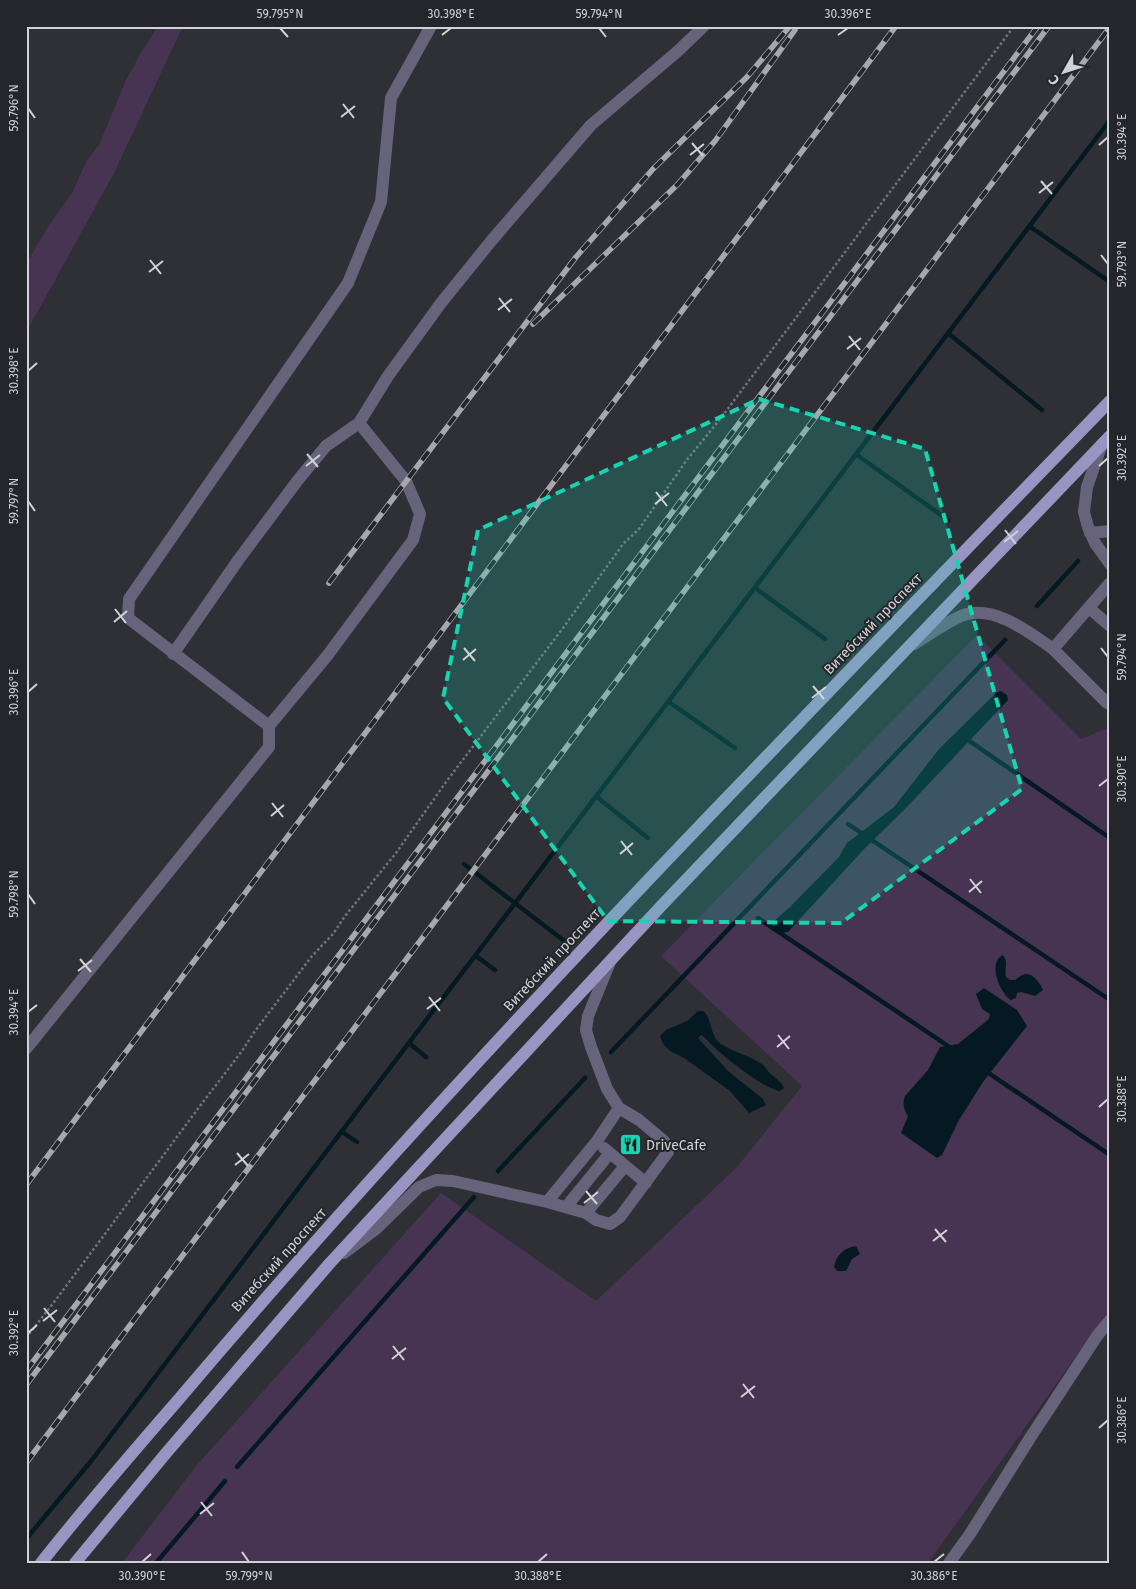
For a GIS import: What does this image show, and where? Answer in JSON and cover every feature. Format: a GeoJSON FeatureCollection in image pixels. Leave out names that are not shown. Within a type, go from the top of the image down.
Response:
{"type":"FeatureCollection","features":[{"type":"Feature","properties":{"kind":"main road","name":"Витебский проспект"},"geometry":{"type":"LineString","coordinates":[[41,1563],[262,1301],[452,1088],[649,880],[1110,401]]}},
{"type":"Feature","properties":{"kind":"main road"},"geometry":{"type":"LineString","coordinates":[[75,1563],[167,1452],[330,1263],[611,958],[1106,440]]}},
{"type":"Feature","properties":{"kind":"lane"},"geometry":{"type":"LineString","coordinates":[[269,726],[128,618],[129,599],[348,283],[381,202],[391,98],[430,26]]}},
{"type":"Feature","properties":{"kind":"lane"},"geometry":{"type":"LineString","coordinates":[[173,654],[239,559],[320,452],[359,423],[388,376],[441,303],[492,240],[591,125],[678,51],[704,26]]}},
{"type":"Feature","properties":{"kind":"lane"},"geometry":{"type":"LineString","coordinates":[[26,1049],[269,748],[269,726],[327,656],[413,540],[420,514],[406,481],[359,423]]}},
{"type":"Feature","properties":{"kind":"lane"},"geometry":{"type":"LineString","coordinates":[[1106,440],[1088,487],[1084,512],[1090,533],[1110,564]]}},
{"type":"Feature","properties":{"kind":"lane"},"geometry":{"type":"LineString","coordinates":[[1090,533],[1110,531]]}},
{"type":"Feature","properties":{"kind":"lane"},"geometry":{"type":"LineString","coordinates":[[1053,649],[1110,583]]}},
{"type":"Feature","properties":{"kind":"lane"},"geometry":{"type":"LineString","coordinates":[[1089,608],[1110,626]]}},
{"type":"Feature","properties":{"kind":"lane"},"geometry":{"type":"LineString","coordinates":[[908,648],[962,616],[988,614],[1013,622],[1053,649],[1107,703],[1110,700]]}},
{"type":"Feature","properties":{"kind":"lane"},"geometry":{"type":"LineString","coordinates":[[330,1263],[376,1229],[419,1187],[436,1180],[453,1181],[566,1207],[586,1213],[596,1220],[610,1224],[620,1216],[668,1152],[664,1141],[639,1120],[619,1108],[607,1089],[586,1030],[588,1016],[611,958]]}},
{"type":"Feature","properties":{"kind":"lane"},"geometry":{"type":"LineString","coordinates":[[546,1202],[598,1141],[619,1108]]}},
{"type":"Feature","properties":{"kind":"lane"},"geometry":{"type":"LineString","coordinates":[[598,1141],[646,1183]]}},
{"type":"Feature","properties":{"kind":"lane"},"geometry":{"type":"LineString","coordinates":[[566,1207],[610,1153]]}},
{"type":"Feature","properties":{"kind":"lane"},"geometry":{"type":"LineString","coordinates":[[586,1213],[625,1166]]}},
{"type":"Feature","properties":{"kind":"lane"},"geometry":{"type":"LineString","coordinates":[[949,1563],[970,1534],[1097,1336],[1110,1320]]}},
{"type":"Feature","properties":{"kind":"path"},"geometry":{"type":"LineString","coordinates":[[26,1338],[312,956],[333,934],[396,852],[446,782],[563,628],[623,544],[639,529],[686,461],[721,418],[1014,26]]}},
{"type":"Feature","properties":{"kind":"highlighted area"},"geometry":{"type":"Polygon","coordinates":[[[759,399],[925,449],[1022,789],[841,923],[608,921],[443,698],[478,530],[759,399]]]}},
{"type":"Feature","properties":{"kind":"shaded area"},"geometry":{"type":"Polygon","coordinates":[[[158,26],[183,26],[114,173],[26,333],[26,264],[49,225],[72,193],[87,160],[99,145],[126,80],[158,26]]]}},
{"type":"Feature","properties":{"kind":"shaded area"},"geometry":{"type":"Polygon","coordinates":[[[977,635],[1081,739],[1110,727],[1110,1309],[928,1563],[122,1563],[196,1466],[441,1193],[596,1301],[737,1167],[802,1086],[661,956],[977,635]]]}},
{"type":"Feature","properties":{"kind":"water"},"geometry":{"type":"Polygon","coordinates":[[[1001,691],[1007,695],[1008,700],[904,810],[865,848],[788,932],[778,933],[773,922],[839,857],[847,843],[894,807],[939,749],[996,693],[1001,691]]]}},
{"type":"Feature","properties":{"kind":"water"},"geometry":{"type":"Polygon","coordinates":[[[1003,955],[1006,960],[1006,977],[1010,980],[1015,980],[1029,974],[1036,979],[1043,990],[1035,996],[1021,992],[1017,993],[1016,998],[1011,1000],[999,985],[997,978],[996,964],[1003,955]]]}},
{"type":"Feature","properties":{"kind":"water"},"geometry":{"type":"Polygon","coordinates":[[[984,988],[1017,1010],[1027,1026],[983,1082],[959,1120],[942,1155],[937,1158],[901,1133],[908,1116],[904,1107],[904,1099],[928,1070],[940,1047],[958,1044],[989,1019],[990,1014],[982,1009],[976,994],[984,988]]]}},
{"type":"Feature","properties":{"kind":"water"},"geometry":{"type":"Polygon","coordinates":[[[698,1011],[703,1011],[706,1014],[717,1041],[762,1064],[784,1088],[780,1091],[774,1089],[747,1073],[701,1035],[698,1038],[729,1072],[762,1098],[766,1105],[749,1113],[730,1091],[684,1058],[670,1051],[663,1044],[660,1036],[666,1030],[687,1021],[698,1011]]]}},
{"type":"Feature","properties":{"kind":"water"},"geometry":{"type":"Polygon","coordinates":[[[856,1246],[860,1254],[852,1259],[846,1271],[837,1271],[834,1267],[838,1256],[847,1249],[856,1246]]]}},
{"type":"Feature","properties":{"kind":"waterway"},"geometry":{"type":"LineString","coordinates":[[26,1539],[92,1460],[1110,120]]}},
{"type":"Feature","properties":{"kind":"waterway"},"geometry":{"type":"LineString","coordinates":[[1029,226],[1110,282]]}},
{"type":"Feature","properties":{"kind":"waterway"},"geometry":{"type":"LineString","coordinates":[[948,333],[1042,410]]}},
{"type":"Feature","properties":{"kind":"waterway"},"geometry":{"type":"LineString","coordinates":[[857,455],[948,520]]}},
{"type":"Feature","properties":{"kind":"waterway"},"geometry":{"type":"LineString","coordinates":[[1037,606],[1078,561]]}},
{"type":"Feature","properties":{"kind":"waterway"},"geometry":{"type":"LineString","coordinates":[[755,588],[825,639]]}},
{"type":"Feature","properties":{"kind":"waterway"},"geometry":{"type":"LineString","coordinates":[[611,1052],[1005,640]]}},
{"type":"Feature","properties":{"kind":"waterway"},"geometry":{"type":"LineString","coordinates":[[669,702],[735,748]]}},
{"type":"Feature","properties":{"kind":"waterway"},"geometry":{"type":"LineString","coordinates":[[965,738],[1110,838]]}},
{"type":"Feature","properties":{"kind":"waterway"},"geometry":{"type":"LineString","coordinates":[[597,797],[648,838]]}},
{"type":"Feature","properties":{"kind":"waterway"},"geometry":{"type":"LineString","coordinates":[[848,824],[1110,1000]]}},
{"type":"Feature","properties":{"kind":"waterway"},"geometry":{"type":"LineString","coordinates":[[464,864],[563,940]]}},
{"type":"Feature","properties":{"kind":"waterway"},"geometry":{"type":"LineString","coordinates":[[758,918],[951,1048]]}},
{"type":"Feature","properties":{"kind":"waterway"},"geometry":{"type":"LineString","coordinates":[[476,956],[495,970]]}},
{"type":"Feature","properties":{"kind":"waterway"},"geometry":{"type":"LineString","coordinates":[[409,1043],[426,1057]]}},
{"type":"Feature","properties":{"kind":"waterway"},"geometry":{"type":"LineString","coordinates":[[987,1072],[1110,1155]]}},
{"type":"Feature","properties":{"kind":"waterway"},"geometry":{"type":"LineString","coordinates":[[498,1171],[585,1078]]}},
{"type":"Feature","properties":{"kind":"waterway"},"geometry":{"type":"LineString","coordinates":[[342,1132],[357,1142]]}},
{"type":"Feature","properties":{"kind":"waterway"},"geometry":{"type":"LineString","coordinates":[[237,1467],[474,1197]]}},
{"type":"Feature","properties":{"kind":"waterway"},"geometry":{"type":"LineString","coordinates":[[156,1563],[225,1481]]}},
{"type":"Feature","properties":{"kind":"railway"},"geometry":{"type":"LineString","coordinates":[[329,583],[576,257],[653,169],[747,77],[790,26]]}},
{"type":"Feature","properties":{"kind":"railway"},"geometry":{"type":"LineString","coordinates":[[26,1185],[896,26]]}},
{"type":"Feature","properties":{"kind":"railway"},"geometry":{"type":"LineString","coordinates":[[26,1371],[1038,26]]}},
{"type":"Feature","properties":{"kind":"railway"},"geometry":{"type":"LineString","coordinates":[[26,1385],[1049,26]]}},
{"type":"Feature","properties":{"kind":"railway"},"geometry":{"type":"LineString","coordinates":[[26,1463],[1110,27]]}},
{"type":"Feature","properties":{"kind":"railway"},"geometry":{"type":"LineString","coordinates":[[533,324],[678,184],[715,141],[795,30]]}},
{"type":"Feature","properties":{"kind":"place","name":"DriveCafe"},"geometry":{"type":"Point","coordinates":[630,1145]}}]}
